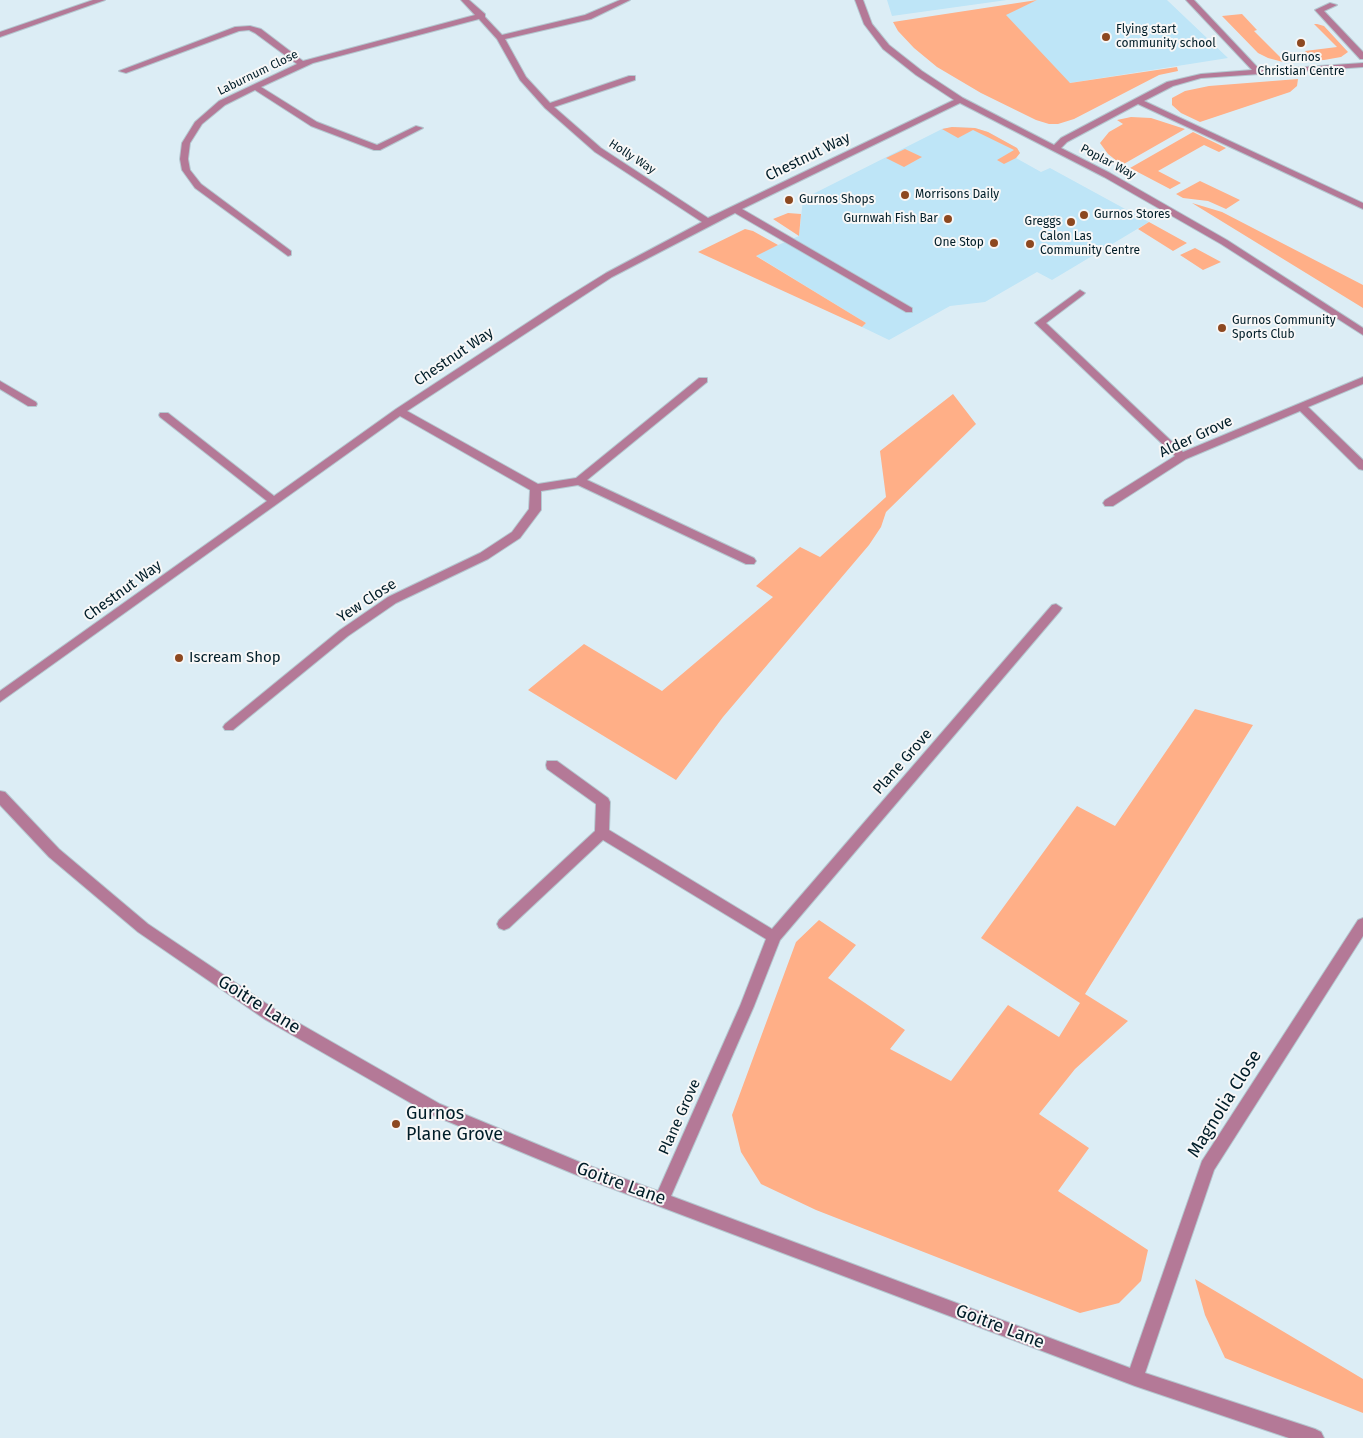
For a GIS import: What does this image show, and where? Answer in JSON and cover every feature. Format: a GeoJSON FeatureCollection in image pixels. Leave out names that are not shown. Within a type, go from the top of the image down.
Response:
{"type":"FeatureCollection","features":[{"type":"Feature","properties":{"kind":"street"},"geometry":{"type":"LineString","coordinates":[[0,35],[50,16],[101,0]]}},
{"type":"Feature","properties":{"kind":"street","name":"Holly Way"},"geometry":{"type":"LineString","coordinates":[[465,0],[482,16],[500,38],[523,78],[548,106],[598,150],[708,222]]}},
{"type":"Feature","properties":{"kind":"street"},"geometry":{"type":"LineString","coordinates":[[500,38],[588,17],[626,0]]}},
{"type":"Feature","properties":{"kind":"street","name":"Poplar Way"},"geometry":{"type":"LineString","coordinates":[[859,0],[868,24],[886,47],[919,73],[960,100],[1108,175],[1224,242],[1363,332]]}},
{"type":"Feature","properties":{"kind":"street"},"geometry":{"type":"LineString","coordinates":[[1190,0],[1257,71]]}},
{"type":"Feature","properties":{"kind":"street"},"geometry":{"type":"LineString","coordinates":[[1333,5],[1319,10],[1363,57]]}},
{"type":"Feature","properties":{"kind":"street","name":"Laburnum Close"},"geometry":{"type":"LineString","coordinates":[[288,253],[198,186],[186,170],[184,159],[186,143],[199,122],[222,103],[310,61],[482,16]]}},
{"type":"Feature","properties":{"kind":"street"},"geometry":{"type":"LineString","coordinates":[[123,71],[238,29],[250,28],[258,31],[302,64]]}},
{"type":"Feature","properties":{"kind":"street"},"geometry":{"type":"LineString","coordinates":[[1055,149],[1064,140],[1170,84],[1201,76],[1363,65]]}},
{"type":"Feature","properties":{"kind":"street"},"geometry":{"type":"LineString","coordinates":[[548,106],[632,78]]}},
{"type":"Feature","properties":{"kind":"street"},"geometry":{"type":"LineString","coordinates":[[255,87],[314,124],[377,148],[419,128]]}},
{"type":"Feature","properties":{"kind":"street","name":"Chestnut Way"},"geometry":{"type":"LineString","coordinates":[[0,697],[400,411],[601,280],[708,222],[960,100]]}},
{"type":"Feature","properties":{"kind":"street"},"geometry":{"type":"LineString","coordinates":[[1137,101],[1363,206]]}},
{"type":"Feature","properties":{"kind":"street"},"geometry":{"type":"LineString","coordinates":[[735,209],[909,310]]}},
{"type":"Feature","properties":{"kind":"street"},"geometry":{"type":"LineString","coordinates":[[1080,294],[1040,323],[1182,457]]}},
{"type":"Feature","properties":{"kind":"street"},"geometry":{"type":"LineString","coordinates":[[400,411],[536,488],[578,481],[703,380]]}},
{"type":"Feature","properties":{"kind":"street","name":"Alder Grove"},"geometry":{"type":"LineString","coordinates":[[1109,503],[1182,457],[1363,380]]}},
{"type":"Feature","properties":{"kind":"street"},"geometry":{"type":"LineString","coordinates":[[0,384],[32,404]]}},
{"type":"Feature","properties":{"kind":"street"},"geometry":{"type":"LineString","coordinates":[[1302,407],[1363,466]]}},
{"type":"Feature","properties":{"kind":"street"},"geometry":{"type":"LineString","coordinates":[[164,415],[274,501]]}},
{"type":"Feature","properties":{"kind":"street"},"geometry":{"type":"LineString","coordinates":[[578,481],[750,561]]}},
{"type":"Feature","properties":{"kind":"street","name":"Yew Close"},"geometry":{"type":"LineString","coordinates":[[229,727],[344,634],[392,600],[484,556],[516,535],[535,510],[536,488]]}},
{"type":"Feature","properties":{"kind":"street","name":"Plane Grove"},"geometry":{"type":"LineString","coordinates":[[662,1199],[747,1006],[774,937],[1056,608]]}},
{"type":"Feature","properties":{"kind":"street"},"geometry":{"type":"LineString","coordinates":[[504,924],[602,833],[603,802],[552,765]]}},
{"type":"Feature","properties":{"kind":"street","name":"Goitre Lane"},"geometry":{"type":"LineString","coordinates":[[0,796],[54,853],[143,928],[272,1015],[436,1109],[579,1169],[1135,1378],[1314,1438]]}},
{"type":"Feature","properties":{"kind":"street"},"geometry":{"type":"LineString","coordinates":[[602,833],[774,937]]}},
{"type":"Feature","properties":{"kind":"street","name":"Magnolia Close"},"geometry":{"type":"LineString","coordinates":[[1135,1378],[1207,1166],[1363,924]]}},
{"type":"Feature","properties":{"kind":"shaded area"},"geometry":{"type":"Polygon","coordinates":[[[887,0],[1007,0],[892,16],[887,0]]]}},
{"type":"Feature","properties":{"kind":"shaded area"},"geometry":{"type":"Polygon","coordinates":[[[1037,0],[1167,0],[1228,58],[1006,93],[1006,14],[1037,0]]]}},
{"type":"Feature","properties":{"kind":"shaded area"},"geometry":{"type":"Polygon","coordinates":[[[1037,0],[1006,15],[1070,83],[1177,67],[1178,71],[1159,75],[1074,119],[1058,124],[1049,124],[1036,120],[981,93],[937,67],[914,48],[898,31],[893,22],[1037,0]]]}},
{"type":"Feature","properties":{"kind":"shaded area"},"geometry":{"type":"Polygon","coordinates":[[[1242,14],[1257,30],[1254,31],[1282,59],[1310,56],[1305,51],[1337,47],[1314,24],[1324,26],[1348,52],[1341,57],[1324,60],[1283,62],[1268,58],[1258,53],[1222,16],[1242,14]]]}},
{"type":"Feature","properties":{"kind":"shaded area"},"geometry":{"type":"Polygon","coordinates":[[[1298,79],[1297,86],[1290,92],[1200,122],[1181,113],[1172,105],[1172,98],[1185,91],[1209,86],[1298,79]]]}},
{"type":"Feature","properties":{"kind":"shaded area"},"geometry":{"type":"Polygon","coordinates":[[[1131,117],[1151,118],[1185,129],[1122,165],[1108,154],[1100,143],[1109,132],[1123,124],[1117,120],[1131,117]]]}},
{"type":"Feature","properties":{"kind":"shaded area"},"geometry":{"type":"Polygon","coordinates":[[[952,127],[975,128],[988,132],[1017,148],[1020,153],[1016,158],[1041,172],[1050,168],[1149,222],[1052,280],[1037,272],[985,302],[950,306],[889,340],[862,327],[866,323],[755,255],[799,236],[803,199],[942,129],[952,127]]]}},
{"type":"Feature","properties":{"kind":"shaded area"},"geometry":{"type":"Polygon","coordinates":[[[952,127],[975,128],[988,132],[1017,148],[1020,153],[1016,158],[1004,164],[997,160],[1014,150],[973,130],[958,138],[942,129],[952,127]]]}},
{"type":"Feature","properties":{"kind":"shaded area"},"geometry":{"type":"Polygon","coordinates":[[[1193,132],[1226,148],[1219,152],[1204,145],[1158,171],[1181,183],[1170,189],[1130,168],[1193,132]]]}},
{"type":"Feature","properties":{"kind":"shaded area"},"geometry":{"type":"Polygon","coordinates":[[[905,149],[922,157],[904,167],[886,158],[905,149]]]}},
{"type":"Feature","properties":{"kind":"shaded area"},"geometry":{"type":"Polygon","coordinates":[[[1200,181],[1240,200],[1226,209],[1208,201],[1183,198],[1176,194],[1200,181]]]}},
{"type":"Feature","properties":{"kind":"shaded area"},"geometry":{"type":"Polygon","coordinates":[[[1192,203],[1222,212],[1363,285],[1363,308],[1192,203]]]}},
{"type":"Feature","properties":{"kind":"shaded area"},"geometry":{"type":"Polygon","coordinates":[[[788,213],[801,214],[799,236],[773,219],[788,213]]]}},
{"type":"Feature","properties":{"kind":"shaded area"},"geometry":{"type":"Polygon","coordinates":[[[1149,222],[1187,243],[1173,251],[1138,229],[1149,222]]]}},
{"type":"Feature","properties":{"kind":"shaded area"},"geometry":{"type":"Polygon","coordinates":[[[745,229],[753,231],[778,245],[756,256],[866,323],[862,327],[698,252],[745,229]]]}},
{"type":"Feature","properties":{"kind":"shaded area"},"geometry":{"type":"Polygon","coordinates":[[[1195,248],[1221,262],[1203,270],[1180,255],[1195,248]]]}},
{"type":"Feature","properties":{"kind":"shaded area"},"geometry":{"type":"Polygon","coordinates":[[[953,394],[976,424],[886,512],[881,527],[869,545],[723,717],[676,780],[528,690],[584,644],[662,691],[773,597],[756,586],[800,547],[820,557],[886,497],[880,451],[953,394]]]}},
{"type":"Feature","properties":{"kind":"shaded area"},"geometry":{"type":"Polygon","coordinates":[[[1195,709],[1253,725],[1085,994],[1128,1021],[1075,1069],[1039,1114],[1089,1148],[1058,1191],[1148,1250],[1141,1281],[1119,1303],[1080,1313],[816,1210],[761,1184],[741,1152],[732,1115],[796,942],[819,920],[856,945],[828,978],[905,1030],[890,1049],[951,1081],[1008,1005],[1059,1037],[1080,1003],[981,938],[1077,806],[1115,826],[1195,709]]]}},
{"type":"Feature","properties":{"kind":"shaded area"},"geometry":{"type":"Polygon","coordinates":[[[1195,1279],[1363,1379],[1363,1413],[1225,1358],[1205,1315],[1195,1279]]]}},
{"type":"Feature","properties":{"kind":"place","name":"Flying start community school"},"geometry":{"type":"Point","coordinates":[1106,37]}},
{"type":"Feature","properties":{"kind":"place","name":"Gurnos Christian Centre"},"geometry":{"type":"Point","coordinates":[1301,43]}},
{"type":"Feature","properties":{"kind":"place","name":"Morrisons Daily"},"geometry":{"type":"Point","coordinates":[905,195]}},
{"type":"Feature","properties":{"kind":"place","name":"Gurnos Shops"},"geometry":{"type":"Point","coordinates":[789,200]}},
{"type":"Feature","properties":{"kind":"place","name":"Gurnos Stores"},"geometry":{"type":"Point","coordinates":[1084,215]}},
{"type":"Feature","properties":{"kind":"place","name":"Gurnwah Fish Bar"},"geometry":{"type":"Point","coordinates":[948,219]}},
{"type":"Feature","properties":{"kind":"place","name":"Greggs"},"geometry":{"type":"Point","coordinates":[1071,222]}},
{"type":"Feature","properties":{"kind":"place","name":"One Stop"},"geometry":{"type":"Point","coordinates":[994,243]}},
{"type":"Feature","properties":{"kind":"place","name":"Calon Las Community Centre"},"geometry":{"type":"Point","coordinates":[1030,244]}},
{"type":"Feature","properties":{"kind":"place","name":"Gurnos Community Sports Club"},"geometry":{"type":"Point","coordinates":[1222,328]}},
{"type":"Feature","properties":{"kind":"place","name":"Iscream Shop"},"geometry":{"type":"Point","coordinates":[179,658]}},
{"type":"Feature","properties":{"kind":"place","name":"Gurnos Plane Grove"},"geometry":{"type":"Point","coordinates":[396,1124]}}]}
